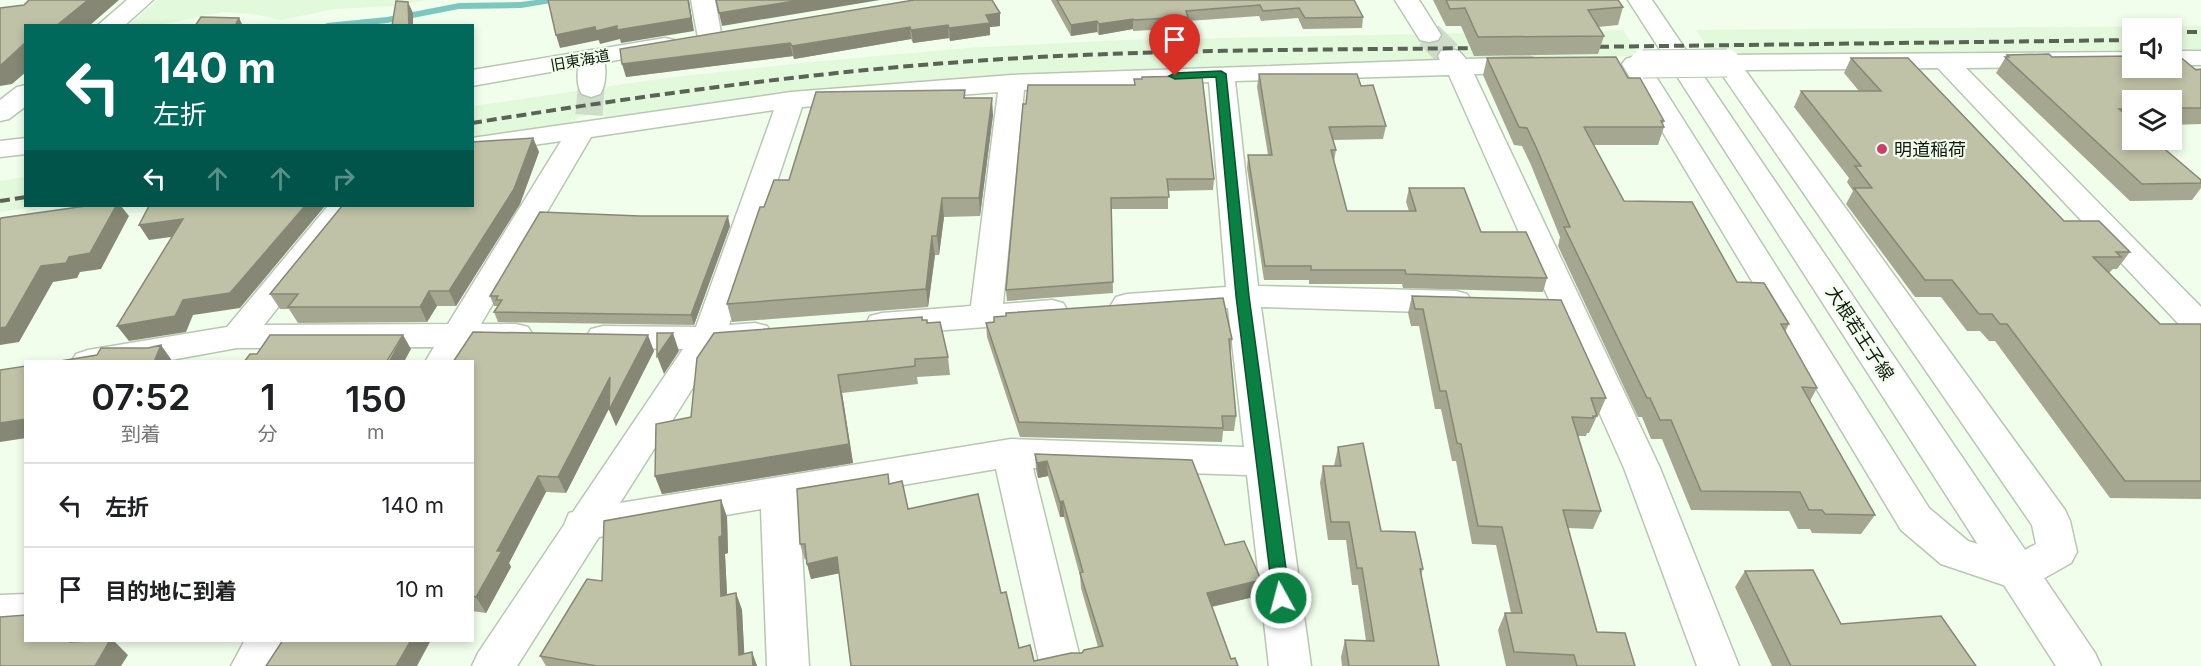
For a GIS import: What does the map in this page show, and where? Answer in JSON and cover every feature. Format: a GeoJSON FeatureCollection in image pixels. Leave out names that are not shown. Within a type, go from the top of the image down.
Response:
{"type":"FeatureCollection","features":[{"type":"Feature","properties":{"kind":"street"},"geometry":{"type":"LineString","coordinates":[[111,24],[141,0]]}},
{"type":"Feature","properties":{"kind":"street","name":"旧東海道"},"geometry":{"type":"LineString","coordinates":[[474,78],[722,36],[703,0]]}},
{"type":"Feature","properties":{"kind":"street"},"geometry":{"type":"LineString","coordinates":[[1407,0],[1446,52],[1569,305],[1642,468],[1718,666]]}},
{"type":"Feature","properties":{"kind":"street","name":"大根若王子線"},"geometry":{"type":"LineString","coordinates":[[1640,0],[2080,666]]}},
{"type":"Feature","properties":{"kind":"street"},"geometry":{"type":"LineString","coordinates":[[474,146],[588,116],[1012,83],[1221,74],[1446,52],[1553,65]]}},
{"type":"Feature","properties":{"kind":"street"},"geometry":{"type":"LineString","coordinates":[[451,348],[588,116],[592,57]]}},
{"type":"Feature","properties":{"kind":"street"},"geometry":{"type":"LineString","coordinates":[[2185,58],[2201,74]]}},
{"type":"Feature","properties":{"kind":"street"},"geometry":{"type":"LineString","coordinates":[[1727,63],[2051,521],[2057,552],[2018,573],[1955,553],[1915,519],[1630,64],[1944,60],[2122,59]]}},
{"type":"Feature","properties":{"kind":"street"},"geometry":{"type":"LineString","coordinates":[[1944,60],[2201,327]]}},
{"type":"Feature","properties":{"kind":"street"},"geometry":{"type":"LineString","coordinates":[[1221,74],[1243,296],[1290,666]]}},
{"type":"Feature","properties":{"kind":"street"},"geometry":{"type":"LineString","coordinates":[[986,316],[1012,83]]}},
{"type":"Feature","properties":{"kind":"street"},"geometry":{"type":"LineString","coordinates":[[0,113],[24,95]]}},
{"type":"Feature","properties":{"kind":"street"},"geometry":{"type":"LineString","coordinates":[[493,666],[583,525],[708,338],[791,100]]}},
{"type":"Feature","properties":{"kind":"street"},"geometry":{"type":"LineString","coordinates":[[0,149],[24,146]]}},
{"type":"Feature","properties":{"kind":"street"},"geometry":{"type":"LineString","coordinates":[[237,337],[342,207]]}},
{"type":"Feature","properties":{"kind":"street"},"geometry":{"type":"LineString","coordinates":[[858,326],[1243,296],[1487,303]]}},
{"type":"Feature","properties":{"kind":"street"},"geometry":{"type":"LineString","coordinates":[[1534,304],[1569,305]]}},
{"type":"Feature","properties":{"kind":"street"},"geometry":{"type":"LineString","coordinates":[[578,336],[708,338],[789,332]]}},
{"type":"Feature","properties":{"kind":"street"},"geometry":{"type":"LineString","coordinates":[[100,360],[237,337],[451,348],[542,336]]}},
{"type":"Feature","properties":{"kind":"street"},"geometry":{"type":"LineString","coordinates":[[583,525],[1011,453],[1264,462]]}},
{"type":"Feature","properties":{"kind":"street"},"geometry":{"type":"LineString","coordinates":[[1011,453],[1061,666]]}},
{"type":"Feature","properties":{"kind":"street"},"geometry":{"type":"LineString","coordinates":[[779,492],[788,666]]}},
{"type":"Feature","properties":{"kind":"street"},"geometry":{"type":"LineString","coordinates":[[0,613],[24,611]]}},
{"type":"Feature","properties":{"kind":"street"},"geometry":{"type":"LineString","coordinates":[[252,666],[267,642]]}},
{"type":"Feature","properties":{"kind":"shaded area"},"geometry":{"type":"Polygon","coordinates":[[[158,0],[427,0],[392,6],[334,9],[281,20],[253,14],[223,12],[164,24],[129,24],[158,0]]]}},
{"type":"Feature","properties":{"kind":"shaded area"},"geometry":{"type":"Polygon","coordinates":[[[2182,26],[2201,26],[2201,49],[2182,50],[2182,26]]]}},
{"type":"Feature","properties":{"kind":"shaded area"},"geometry":{"type":"Polygon","coordinates":[[[2122,27],[2122,50],[1712,54],[1696,30],[2122,27]]]}},
{"type":"Feature","properties":{"kind":"shaded area"},"geometry":{"type":"Polygon","coordinates":[[[1623,30],[1640,56],[1470,58],[1460,53],[1436,53],[1437,57],[1431,59],[1108,70],[784,92],[605,118],[600,113],[579,117],[573,122],[474,138],[474,106],[673,77],[812,62],[967,48],[1122,40],[1623,30]]]}},
{"type":"Feature","properties":{"kind":"shaded area"},"geometry":{"type":"Polygon","coordinates":[[[24,177],[24,207],[37,207],[0,212],[0,181],[24,177]]]}},
{"type":"Feature","properties":{"kind":"building"},"geometry":{"type":"Polygon","coordinates":[[[29,0],[88,0],[58,24],[24,24],[24,44],[0,66],[0,8],[24,5],[29,0]]]}},
{"type":"Feature","properties":{"kind":"building"},"geometry":{"type":"Polygon","coordinates":[[[548,0],[688,0],[691,18],[617,30],[617,26],[596,31],[595,27],[556,35],[548,0]]]}},
{"type":"Feature","properties":{"kind":"building"},"geometry":{"type":"Polygon","coordinates":[[[716,0],[801,0],[719,13],[716,0]]]}},
{"type":"Feature","properties":{"kind":"building"},"geometry":{"type":"Polygon","coordinates":[[[914,0],[992,0],[1000,13],[986,15],[990,23],[911,30],[910,27],[792,46],[790,43],[622,64],[620,49],[914,0]]]}},
{"type":"Feature","properties":{"kind":"building"},"geometry":{"type":"Polygon","coordinates":[[[1057,0],[1354,0],[1363,17],[1305,18],[1299,8],[1263,11],[1260,5],[1186,11],[1188,17],[1133,19],[1099,24],[1097,21],[1071,25],[1057,0]]]}},
{"type":"Feature","properties":{"kind":"building"},"geometry":{"type":"Polygon","coordinates":[[[1446,0],[1618,0],[1623,7],[1588,10],[1604,36],[1478,37],[1465,8],[1450,9],[1446,0]]]}},
{"type":"Feature","properties":{"kind":"building"},"geometry":{"type":"Polygon","coordinates":[[[396,1],[408,2],[409,24],[392,24],[396,1]]]}},
{"type":"Feature","properties":{"kind":"building"},"geometry":{"type":"Polygon","coordinates":[[[201,17],[239,18],[236,24],[196,24],[201,17]]]}},
{"type":"Feature","properties":{"kind":"building"},"geometry":{"type":"Polygon","coordinates":[[[2007,55],[2122,56],[2122,78],[2182,78],[2182,58],[2196,70],[2201,69],[2201,108],[2182,108],[2182,90],[2122,90],[2122,109],[2119,109],[2122,112],[2122,150],[2166,150],[2201,180],[2201,183],[2142,184],[2005,57],[2009,57],[2007,55]]]}},
{"type":"Feature","properties":{"kind":"building"},"geometry":{"type":"Polygon","coordinates":[[[1616,57],[1628,78],[1640,78],[1664,121],[1661,121],[1664,127],[1584,127],[1624,201],[1692,202],[1737,282],[1764,283],[1789,324],[1781,324],[1817,388],[1802,387],[1875,515],[1825,514],[1822,510],[1809,510],[1800,492],[1701,491],[1671,420],[1660,420],[1650,398],[1647,398],[1564,227],[1570,227],[1536,147],[1527,128],[1519,127],[1487,58],[1616,57]]]}},
{"type":"Feature","properties":{"kind":"building"},"geometry":{"type":"Polygon","coordinates":[[[1851,58],[1908,58],[2064,221],[2099,221],[2130,252],[2116,252],[2121,257],[2093,257],[2160,324],[2201,324],[2201,481],[2125,481],[2007,324],[2000,324],[1992,314],[1979,314],[1952,280],[1925,280],[1854,188],[1872,188],[1855,166],[1861,166],[1801,91],[1881,91],[1851,58]]]}},
{"type":"Feature","properties":{"kind":"building"},"geometry":{"type":"Polygon","coordinates":[[[1259,74],[1357,74],[1361,86],[1373,85],[1386,126],[1329,127],[1336,150],[1331,150],[1347,211],[1416,211],[1409,188],[1464,188],[1481,232],[1526,232],[1547,278],[1406,274],[1405,270],[1311,270],[1311,266],[1265,266],[1248,155],[1272,155],[1259,74]]]}},
{"type":"Feature","properties":{"kind":"building"},"geometry":{"type":"Polygon","coordinates":[[[1202,76],[1214,179],[1167,179],[1169,197],[1111,198],[1113,282],[1006,290],[1023,104],[1026,104],[1028,85],[1135,85],[1134,79],[1142,79],[1142,77],[1202,76]]]}},
{"type":"Feature","properties":{"kind":"building"},"geometry":{"type":"Polygon","coordinates":[[[965,90],[964,98],[992,98],[979,198],[942,198],[937,236],[932,236],[926,289],[727,304],[760,207],[764,207],[774,180],[789,180],[816,92],[965,90]]]}},
{"type":"Feature","properties":{"kind":"building"},"geometry":{"type":"Polygon","coordinates":[[[533,138],[514,189],[449,291],[429,291],[420,307],[288,307],[298,294],[270,294],[341,207],[474,207],[474,142],[533,138]]]}},
{"type":"Feature","properties":{"kind":"building"},"geometry":{"type":"Polygon","coordinates":[[[79,207],[115,207],[90,253],[69,257],[66,263],[41,266],[6,327],[0,328],[1,218],[79,207]]]}},
{"type":"Feature","properties":{"kind":"building"},"geometry":{"type":"Polygon","coordinates":[[[148,207],[304,207],[230,293],[183,300],[175,316],[117,326],[183,219],[139,225],[148,207]]]}},
{"type":"Feature","properties":{"kind":"building"},"geometry":{"type":"Polygon","coordinates":[[[540,212],[640,216],[728,216],[691,315],[494,312],[502,300],[496,300],[498,296],[490,296],[540,212]]]}},
{"type":"Feature","properties":{"kind":"building"},"geometry":{"type":"Polygon","coordinates":[[[1412,296],[1561,300],[1606,398],[1591,398],[1597,416],[1593,418],[1572,417],[1601,511],[1563,510],[1597,632],[1625,633],[1635,666],[1577,666],[1574,655],[1514,652],[1505,613],[1522,613],[1502,527],[1478,526],[1461,444],[1457,443],[1446,391],[1440,391],[1423,309],[1415,309],[1412,296]]]}},
{"type":"Feature","properties":{"kind":"building"},"geometry":{"type":"Polygon","coordinates":[[[1223,298],[1232,339],[1229,339],[1236,416],[1222,416],[1223,428],[1019,422],[986,323],[994,322],[994,317],[1006,316],[1006,313],[1223,298]]]}},
{"type":"Feature","properties":{"kind":"building"},"geometry":{"type":"Polygon","coordinates":[[[922,317],[922,320],[927,320],[927,323],[940,322],[948,357],[915,359],[915,366],[838,375],[849,444],[655,476],[656,424],[691,417],[697,358],[714,333],[922,317]]]}},
{"type":"Feature","properties":{"kind":"building"},"geometry":{"type":"Polygon","coordinates":[[[473,332],[648,335],[609,410],[610,377],[558,477],[538,476],[497,551],[502,551],[476,597],[474,596],[474,360],[454,360],[473,332]]]}},
{"type":"Feature","properties":{"kind":"building"},"geometry":{"type":"Polygon","coordinates":[[[657,333],[673,333],[657,356],[657,333]]]}},
{"type":"Feature","properties":{"kind":"building"},"geometry":{"type":"Polygon","coordinates":[[[270,335],[403,335],[388,360],[246,360],[250,354],[257,354],[270,335]]]}},
{"type":"Feature","properties":{"kind":"building"},"geometry":{"type":"Polygon","coordinates":[[[161,345],[155,360],[66,360],[97,355],[101,348],[148,348],[161,345]]]}},
{"type":"Feature","properties":{"kind":"building"},"geometry":{"type":"Polygon","coordinates":[[[24,366],[24,419],[0,423],[0,370],[24,366]]]}},
{"type":"Feature","properties":{"kind":"building"},"geometry":{"type":"Polygon","coordinates":[[[1363,443],[1381,531],[1415,532],[1439,666],[1349,666],[1345,640],[1374,641],[1362,568],[1357,568],[1349,522],[1331,522],[1323,466],[1341,466],[1338,447],[1363,443]]]}},
{"type":"Feature","properties":{"kind":"building"},"geometry":{"type":"Polygon","coordinates":[[[1035,454],[1192,460],[1225,545],[1244,541],[1261,580],[1207,593],[1231,659],[1235,658],[1238,666],[851,666],[837,557],[807,564],[805,544],[800,544],[797,489],[888,474],[889,484],[902,481],[908,509],[978,494],[1001,593],[1006,592],[1019,648],[1030,645],[1034,661],[1071,653],[1082,653],[1084,650],[1103,646],[1080,573],[1083,572],[1063,501],[1060,502],[1047,461],[1037,463],[1035,454]]]}},
{"type":"Feature","properties":{"kind":"building"},"geometry":{"type":"Polygon","coordinates":[[[721,500],[722,536],[719,537],[721,596],[736,593],[739,655],[752,652],[753,666],[597,666],[540,656],[587,579],[602,581],[604,521],[721,500]]]}},
{"type":"Feature","properties":{"kind":"building"},"geometry":{"type":"Polygon","coordinates":[[[1813,570],[1841,624],[1941,616],[1976,666],[1791,666],[1745,571],[1813,570]]]}},
{"type":"Feature","properties":{"kind":"building"},"geometry":{"type":"Polygon","coordinates":[[[24,615],[24,642],[109,642],[95,666],[0,666],[0,617],[24,615]]]}},
{"type":"Feature","properties":{"kind":"building"},"geometry":{"type":"Polygon","coordinates":[[[282,642],[410,642],[396,666],[266,666],[282,642]]]}},
{"type":"Feature","properties":{"kind":"waterway"},"geometry":{"type":"LineString","coordinates":[[347,24],[387,20],[459,6],[521,5],[551,0]]}},
{"type":"Feature","properties":{"kind":"tunnel"},"geometry":{"type":"LineString","coordinates":[[1429,35],[1450,56]]}},
{"type":"Feature","properties":{"kind":"tunnel"},"geometry":{"type":"LineString","coordinates":[[589,115],[591,89]]}},
{"type":"Feature","properties":{"kind":"railway"},"geometry":{"type":"LineString","coordinates":[[2182,32],[2201,32]]}},
{"type":"Feature","properties":{"kind":"railway"},"geometry":{"type":"LineString","coordinates":[[1584,47],[2122,40]]}},
{"type":"Feature","properties":{"kind":"railway"},"geometry":{"type":"LineString","coordinates":[[474,123],[716,87],[960,62],[1158,52],[1488,48]]}},
{"type":"Feature","properties":{"kind":"railway"},"geometry":{"type":"LineString","coordinates":[[0,201],[24,197]]}},
{"type":"Feature","properties":{"kind":"place","name":"明道稲荷"},"geometry":{"type":"Point","coordinates":[1882,149]}},
{"type":"Feature","properties":{"kind":"route"},"geometry":{"type":"LineString","coordinates":[[1175,76],[1221,74],[1243,296],[1281,598]]}}]}
